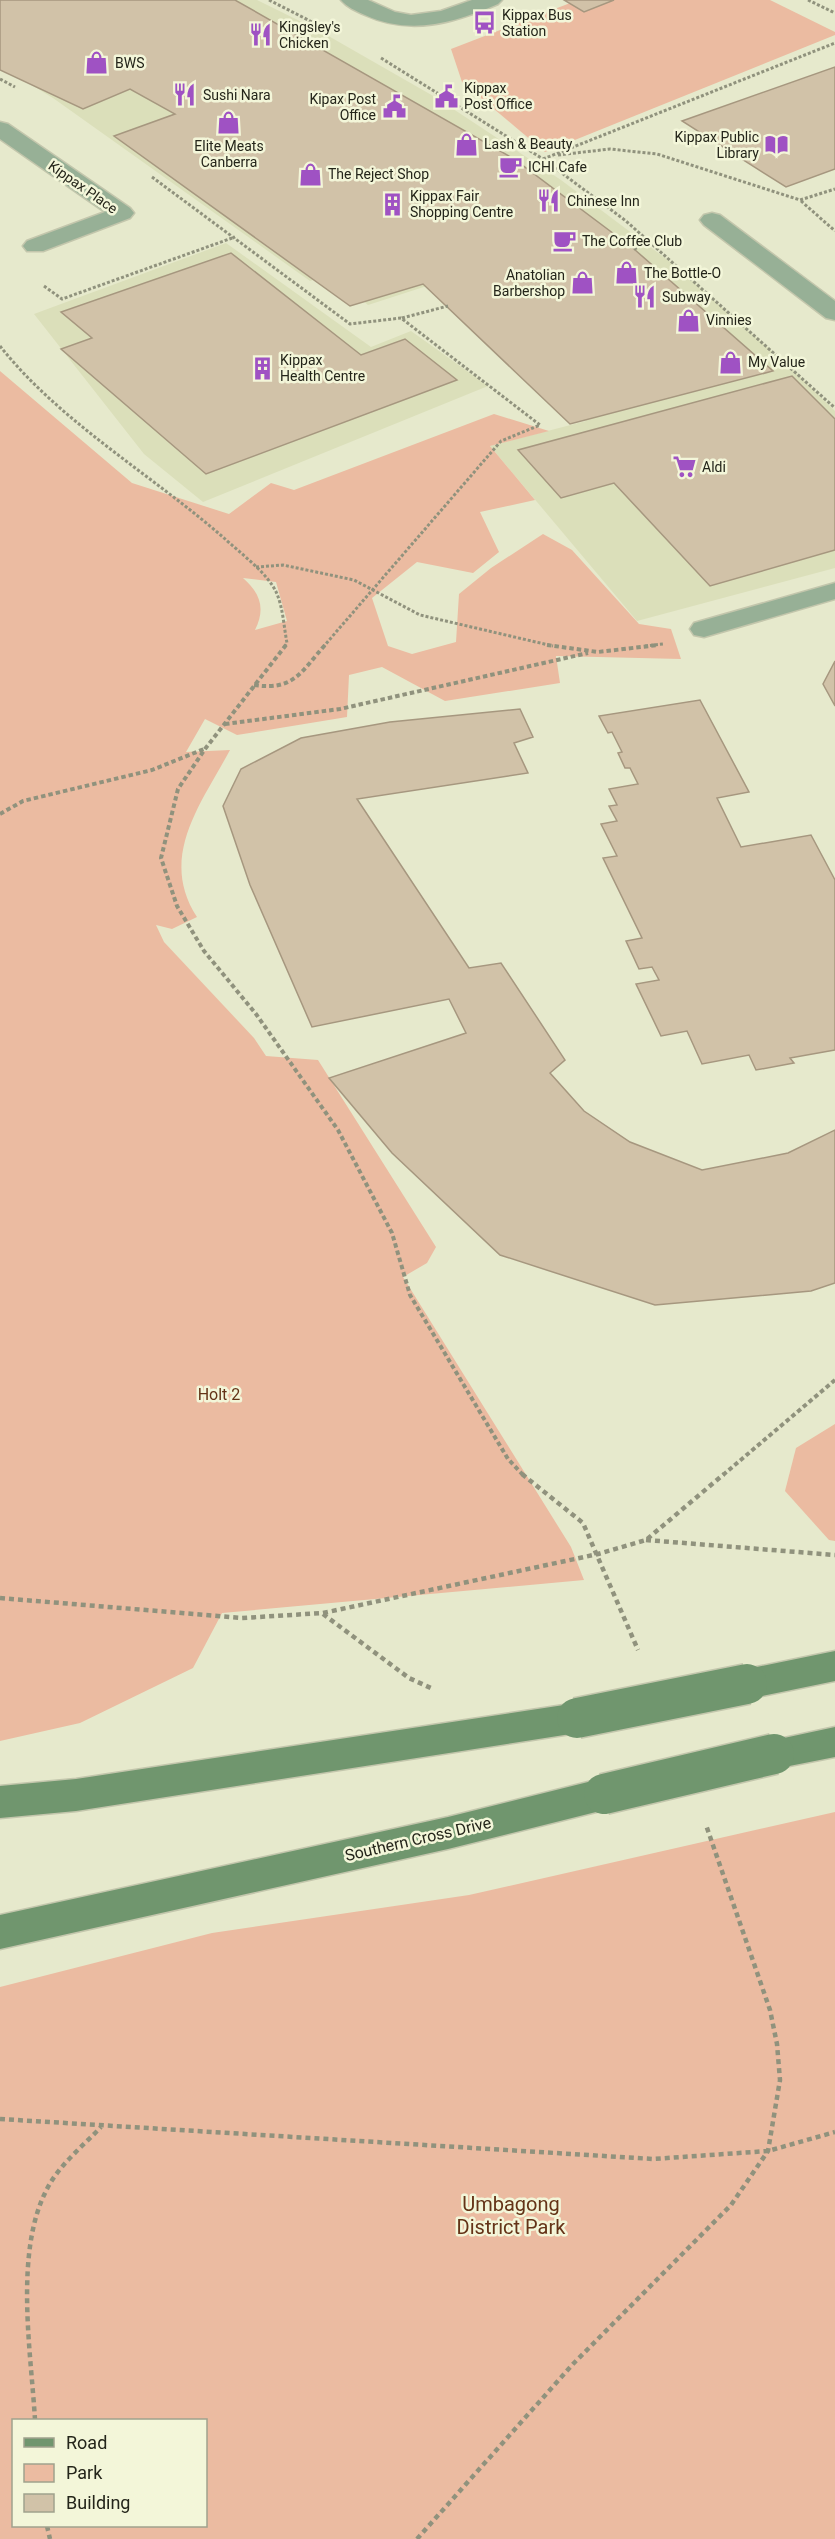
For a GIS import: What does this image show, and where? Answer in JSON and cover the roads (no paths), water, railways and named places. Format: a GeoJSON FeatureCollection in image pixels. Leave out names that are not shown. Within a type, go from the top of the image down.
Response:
{"type":"FeatureCollection","features":[{"type":"Feature","properties":{"kind":"main road"},"geometry":{"type":"LineString","coordinates":[[0,1802],[76,1795],[577,1718],[835,1666]]}},
{"type":"Feature","properties":{"kind":"main road","name":"Southern Cross Drive"},"geometry":{"type":"LineString","coordinates":[[0,1932],[448,1833],[774,1754],[835,1742]]}},
{"type":"Feature","properties":{"kind":"main road"},"geometry":{"type":"LineString","coordinates":[[774,1754],[835,1748]]}},
{"type":"Feature","properties":{"kind":"street"},"geometry":{"type":"LineString","coordinates":[[352,0],[400,20],[432,19],[463,11],[491,0]]}},
{"type":"Feature","properties":{"kind":"street","name":"Kippax Place"},"geometry":{"type":"LineString","coordinates":[[0,129],[122,213],[35,246]]}},
{"type":"Feature","properties":{"kind":"street"},"geometry":{"type":"LineString","coordinates":[[712,220],[835,313]]}},
{"type":"Feature","properties":{"kind":"street"},"geometry":{"type":"LineString","coordinates":[[704,629],[835,591]]}},
{"type":"Feature","properties":{"kind":"place","name":"Kippax Bus Station"},"geometry":{"type":"Point","coordinates":[484,23]}},
{"type":"Feature","properties":{"kind":"place","name":"Kingsley's Chicken"},"geometry":{"type":"Point","coordinates":[261,35]}},
{"type":"Feature","properties":{"kind":"place","name":"BWS"},"geometry":{"type":"Point","coordinates":[97,63]}},
{"type":"Feature","properties":{"kind":"place","name":"Sushi Nara"},"geometry":{"type":"Point","coordinates":[185,95]}},
{"type":"Feature","properties":{"kind":"place","name":"Kippax Post Office"},"geometry":{"type":"Point","coordinates":[446,96]}},
{"type":"Feature","properties":{"kind":"place","name":"Kipax Post Office"},"geometry":{"type":"Point","coordinates":[394,107]}},
{"type":"Feature","properties":{"kind":"place","name":"Elite Meats Canberra"},"geometry":{"type":"Point","coordinates":[229,122]}},
{"type":"Feature","properties":{"kind":"place","name":"Lash & Beauty"},"geometry":{"type":"Point","coordinates":[466,144]}},
{"type":"Feature","properties":{"kind":"place","name":"Kippax Public Library"},"geometry":{"type":"Point","coordinates":[777,145]}},
{"type":"Feature","properties":{"kind":"place","name":"ICHI Cafe"},"geometry":{"type":"Point","coordinates":[510,167]}},
{"type":"Feature","properties":{"kind":"place","name":"The Reject Shop"},"geometry":{"type":"Point","coordinates":[310,174]}},
{"type":"Feature","properties":{"kind":"place","name":"Chinese Inn"},"geometry":{"type":"Point","coordinates":[549,201]}},
{"type":"Feature","properties":{"kind":"place","name":"Kippax Fair Shopping Centre"},"geometry":{"type":"Point","coordinates":[392,204]}},
{"type":"Feature","properties":{"kind":"place","name":"The Coffee Club"},"geometry":{"type":"Point","coordinates":[564,241]}},
{"type":"Feature","properties":{"kind":"place","name":"The Bottle-O"},"geometry":{"type":"Point","coordinates":[626,273]}},
{"type":"Feature","properties":{"kind":"place","name":"Anatolian Barbershop"},"geometry":{"type":"Point","coordinates":[583,283]}},
{"type":"Feature","properties":{"kind":"place","name":"Subway"},"geometry":{"type":"Point","coordinates":[644,297]}},
{"type":"Feature","properties":{"kind":"place","name":"Vinnies"},"geometry":{"type":"Point","coordinates":[688,320]}},
{"type":"Feature","properties":{"kind":"place","name":"My Value"},"geometry":{"type":"Point","coordinates":[730,362]}},
{"type":"Feature","properties":{"kind":"place","name":"Kippax Health Centre"},"geometry":{"type":"Point","coordinates":[262,368]}},
{"type":"Feature","properties":{"kind":"place","name":"Aldi"},"geometry":{"type":"Point","coordinates":[684,467]}},
{"type":"Feature","properties":{"kind":"park label","name":"Holt 2"},"geometry":{"type":"Point","coordinates":[219,1394]}},
{"type":"Feature","properties":{"kind":"park label","name":"Umbagong District Park"},"geometry":{"type":"Point","coordinates":[511,2216]}}]}
